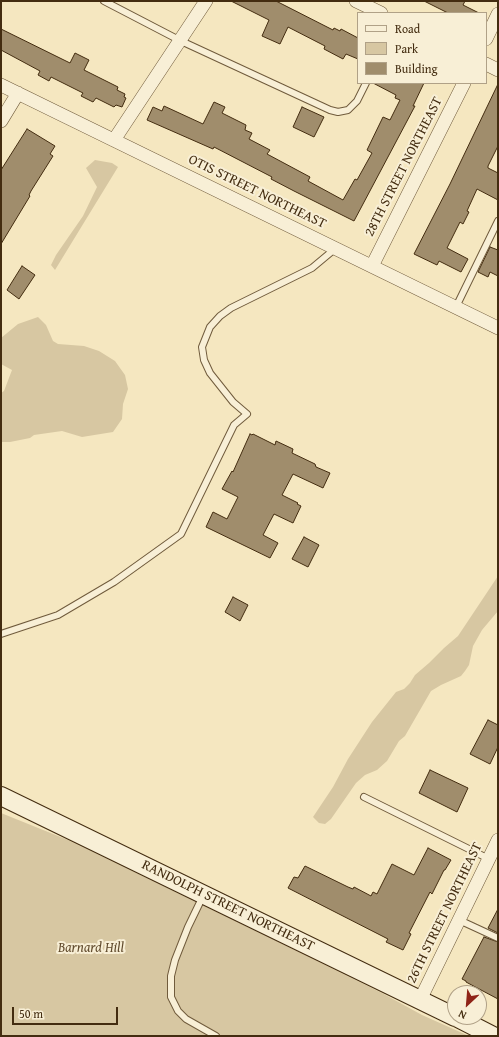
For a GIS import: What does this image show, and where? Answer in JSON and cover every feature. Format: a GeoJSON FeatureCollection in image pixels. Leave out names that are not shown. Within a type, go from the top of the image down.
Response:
{"type":"FeatureCollection","features":[{"type":"Feature","properties":{"kind":"street"},"geometry":{"type":"LineString","coordinates":[[114,140],[206,1]]}},
{"type":"Feature","properties":{"kind":"street"},"geometry":{"type":"LineString","coordinates":[[356,1],[379,12]]}},
{"type":"Feature","properties":{"kind":"street"},"geometry":{"type":"LineString","coordinates":[[487,37],[498,14]]}},
{"type":"Feature","properties":{"kind":"street"},"geometry":{"type":"LineString","coordinates":[[487,64],[498,70]]}},
{"type":"Feature","properties":{"kind":"street","name":"28TH STREET NORTHEAST"},"geometry":{"type":"LineString","coordinates":[[372,266],[463,84]]}},
{"type":"Feature","properties":{"kind":"street","name":"OTIS STREET NORTHEAST"},"geometry":{"type":"LineString","coordinates":[[1,85],[498,328]]}},
{"type":"Feature","properties":{"kind":"street"},"geometry":{"type":"LineString","coordinates":[[1,121],[18,93]]}},
{"type":"Feature","properties":{"kind":"street","name":"RANDOLPH STREET NORTHEAST"},"geometry":{"type":"LineString","coordinates":[[1,796],[447,1013]]}},
{"type":"Feature","properties":{"kind":"street","name":"26TH STREET NORTHEAST"},"geometry":{"type":"LineString","coordinates":[[420,1000],[498,840]]}},
{"type":"Feature","properties":{"kind":"street","name":"RANDOLPH STREET NORTHEAST"},"geometry":{"type":"LineString","coordinates":[[471,1025],[493,1036]]}},
{"type":"Feature","properties":{"kind":"lane"},"geometry":{"type":"LineString","coordinates":[[104,1],[181,40],[330,110],[338,112],[348,110],[357,101],[366,84]]}},
{"type":"Feature","properties":{"kind":"lane"},"geometry":{"type":"LineString","coordinates":[[456,307],[498,221]]}},
{"type":"Feature","properties":{"kind":"lane"},"geometry":{"type":"LineString","coordinates":[[1,634],[58,615],[114,582],[181,534],[234,425],[247,414],[233,402],[210,373],[204,360],[202,347],[210,327],[220,316],[231,308],[312,268],[336,248]]}},
{"type":"Feature","properties":{"kind":"lane"},"geometry":{"type":"LineString","coordinates":[[364,797],[489,859]]}},
{"type":"Feature","properties":{"kind":"lane"},"geometry":{"type":"LineString","coordinates":[[204,895],[188,927],[175,960],[171,976],[171,997],[178,1011],[186,1019],[216,1036]]}},
{"type":"Feature","properties":{"kind":"lane"},"geometry":{"type":"LineString","coordinates":[[459,920],[498,938]]}},
{"type":"Feature","properties":{"kind":"green space"},"geometry":{"type":"Polygon","coordinates":[[[95,160],[112,163],[118,167],[55,270],[51,265],[56,255],[83,216],[97,187],[86,168],[95,160]]]}},
{"type":"Feature","properties":{"kind":"green space"},"geometry":{"type":"Polygon","coordinates":[[[38,317],[46,325],[53,341],[58,344],[84,346],[99,351],[115,361],[125,375],[128,389],[123,404],[122,419],[113,432],[82,437],[62,431],[34,435],[30,438],[10,442],[1,442],[1,393],[4,391],[12,370],[1,364],[1,338],[18,324],[38,317]]]}},
{"type":"Feature","properties":{"kind":"green space"},"geometry":{"type":"Polygon","coordinates":[[[498,576],[498,611],[482,630],[473,646],[469,665],[465,671],[461,676],[431,691],[405,736],[399,741],[387,761],[377,770],[365,775],[356,783],[331,819],[325,824],[319,823],[313,817],[372,722],[396,692],[404,689],[415,675],[458,636],[498,576]]]}},
{"type":"Feature","properties":{"kind":"green space","name":"Barnard Hill"},"geometry":{"type":"Polygon","coordinates":[[[1,813],[68,840],[382,993],[422,1015],[469,1036],[1,1036],[1,813]]]}},
{"type":"Feature","properties":{"kind":"building"},"geometry":{"type":"Polygon","coordinates":[[[231,1],[276,1],[333,30],[334,28],[340,31],[341,29],[357,37],[357,59],[346,54],[343,59],[324,49],[325,46],[288,27],[280,44],[262,36],[269,20],[231,1]]]}},
{"type":"Feature","properties":{"kind":"building"},"geometry":{"type":"Polygon","coordinates":[[[424,1],[465,1],[463,5],[477,12],[446,12],[424,1]]]}},
{"type":"Feature","properties":{"kind":"building"},"geometry":{"type":"Polygon","coordinates":[[[1,29],[70,63],[75,53],[89,60],[84,70],[118,87],[117,90],[125,94],[124,97],[126,98],[122,107],[116,105],[114,107],[96,98],[93,102],[81,96],[83,93],[51,77],[49,81],[38,75],[40,71],[1,50],[1,29]]]}},
{"type":"Feature","properties":{"kind":"building"},"geometry":{"type":"Polygon","coordinates":[[[375,84],[424,84],[413,106],[415,106],[354,221],[271,179],[272,177],[214,147],[213,149],[147,120],[153,107],[162,111],[164,106],[203,124],[214,102],[225,107],[222,113],[246,125],[245,130],[252,133],[249,139],[270,150],[267,154],[310,177],[308,181],[343,200],[355,179],[357,180],[372,153],[367,150],[383,117],[390,120],[400,100],[395,98],[396,95],[375,84]]]}},
{"type":"Feature","properties":{"kind":"building"},"geometry":{"type":"Polygon","coordinates":[[[498,84],[498,146],[488,168],[498,173],[498,200],[477,189],[463,224],[460,222],[447,248],[468,259],[461,272],[439,261],[437,265],[414,254],[450,184],[498,84]]]}},
{"type":"Feature","properties":{"kind":"building"},"geometry":{"type":"Polygon","coordinates":[[[302,107],[324,117],[314,137],[293,127],[302,107]]]}},
{"type":"Feature","properties":{"kind":"building"},"geometry":{"type":"Polygon","coordinates":[[[27,129],[55,146],[50,154],[53,156],[1,244],[1,170],[27,129]]]}},
{"type":"Feature","properties":{"kind":"building"},"geometry":{"type":"Polygon","coordinates":[[[490,247],[498,250],[498,276],[490,272],[488,277],[478,272],[490,247]]]}},
{"type":"Feature","properties":{"kind":"building"},"geometry":{"type":"Polygon","coordinates":[[[22,266],[35,275],[19,299],[7,290],[22,266]]]}},
{"type":"Feature","properties":{"kind":"building"},"geometry":{"type":"Polygon","coordinates":[[[250,434],[253,434],[275,445],[276,441],[293,449],[292,453],[315,464],[316,467],[330,473],[323,488],[293,474],[282,495],[301,506],[293,523],[274,514],[263,535],[278,543],[270,558],[206,527],[213,512],[227,519],[238,497],[222,489],[232,471],[233,472],[250,434]]]}},
{"type":"Feature","properties":{"kind":"building"},"geometry":{"type":"Polygon","coordinates":[[[304,537],[319,545],[308,567],[292,559],[304,537]]]}},
{"type":"Feature","properties":{"kind":"building"},"geometry":{"type":"Polygon","coordinates":[[[233,597],[248,605],[240,621],[225,612],[233,597]]]}},
{"type":"Feature","properties":{"kind":"building"},"geometry":{"type":"Polygon","coordinates":[[[488,720],[498,725],[498,747],[490,764],[470,754],[488,720]]]}},
{"type":"Feature","properties":{"kind":"building"},"geometry":{"type":"Polygon","coordinates":[[[430,770],[468,788],[457,812],[419,793],[430,770]]]}},
{"type":"Feature","properties":{"kind":"building"},"geometry":{"type":"Polygon","coordinates":[[[428,848],[451,860],[444,870],[432,894],[430,892],[409,933],[411,934],[403,950],[386,942],[388,939],[288,888],[294,877],[298,878],[305,866],[348,887],[353,889],[354,887],[371,896],[373,892],[377,894],[392,864],[414,875],[428,848]]]}},
{"type":"Feature","properties":{"kind":"building"},"geometry":{"type":"Polygon","coordinates":[[[498,909],[498,933],[488,928],[498,909]]]}},
{"type":"Feature","properties":{"kind":"building"},"geometry":{"type":"Polygon","coordinates":[[[484,937],[498,942],[498,999],[487,993],[487,985],[472,985],[462,979],[484,937]]]}}]}
